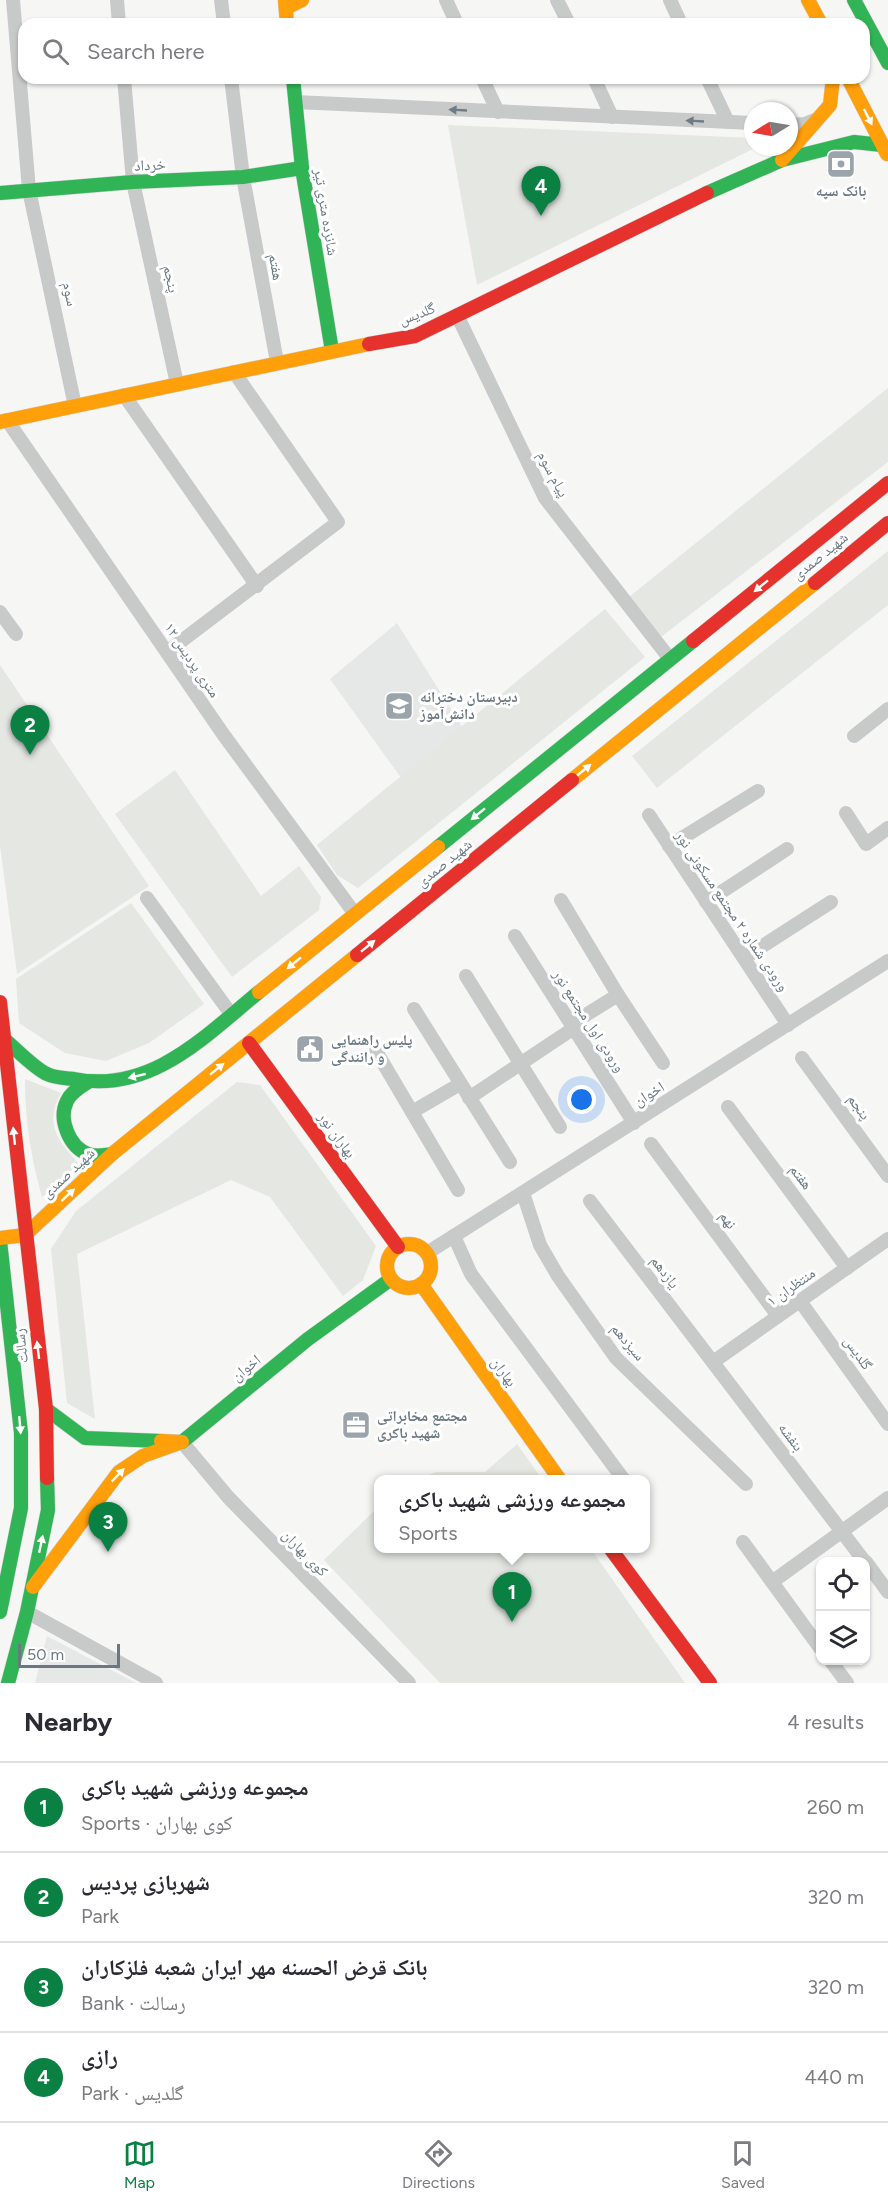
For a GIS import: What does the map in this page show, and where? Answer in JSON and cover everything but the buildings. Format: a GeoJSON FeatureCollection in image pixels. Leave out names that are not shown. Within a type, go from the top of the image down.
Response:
{"type":"FeatureCollection","features":[{"type":"Feature","properties":{"kind":"main road"},"geometry":{"type":"LineString","coordinates":[[285,4],[302,0]]}},
{"type":"Feature","properties":{"kind":"main road"},"geometry":{"type":"LineString","coordinates":[[808,0],[818,18]]}},
{"type":"Feature","properties":{"kind":"main road"},"geometry":{"type":"LineString","coordinates":[[854,0],[864,18]]}},
{"type":"Feature","properties":{"kind":"main road"},"geometry":{"type":"LineString","coordinates":[[870,30],[888,63]]}},
{"type":"Feature","properties":{"kind":"main road","name":"شانزده متری تیر"},"geometry":{"type":"LineString","coordinates":[[294,84],[302,168],[332,351]]}},
{"type":"Feature","properties":{"kind":"main road"},"geometry":{"type":"LineString","coordinates":[[783,160],[830,105],[832,84]]}},
{"type":"Feature","properties":{"kind":"main road"},"geometry":{"type":"LineString","coordinates":[[851,84],[885,150]]}},
{"type":"Feature","properties":{"kind":"main road","name":"گلدیس"},"geometry":{"type":"LineString","coordinates":[[4,421],[332,351],[415,336],[679,205],[783,160],[854,142],[885,150]]}},
{"type":"Feature","properties":{"kind":"main road","name":"خرداد"},"geometry":{"type":"LineString","coordinates":[[0,193],[133,182],[243,177],[302,168]]}},
{"type":"Feature","properties":{"kind":"main road","name":"شهید صمدی"},"geometry":{"type":"LineString","coordinates":[[4,1040],[47,1074],[88,1082],[116,1082],[148,1073],[187,1050],[888,483]]}},
{"type":"Feature","properties":{"kind":"main road","name":"شهید صمدی"},"geometry":{"type":"LineString","coordinates":[[25,1235],[112,1154],[888,523]]}},
{"type":"Feature","properties":{"kind":"main road"},"geometry":{"type":"LineString","coordinates":[[541,763],[537,778],[544,788],[554,789],[565,786]]}},
{"type":"Feature","properties":{"kind":"main road"},"geometry":{"type":"LineString","coordinates":[[499,797],[520,800],[524,814],[520,822]]}},
{"type":"Feature","properties":{"kind":"main road","name":"رسالت"},"geometry":{"type":"LineString","coordinates":[[0,1002],[46,1409],[48,1510],[27,1612],[8,1683]]}},
{"type":"Feature","properties":{"kind":"main road","name":"بهاران نور"},"geometry":{"type":"LineString","coordinates":[[249,1043],[398,1247]]}},
{"type":"Feature","properties":{"kind":"main road"},"geometry":{"type":"LineString","coordinates":[[88,1082],[71,1094],[63,1109],[65,1128],[75,1145],[90,1155],[112,1154]]}},
{"type":"Feature","properties":{"kind":"main road"},"geometry":{"type":"LineString","coordinates":[[0,1240],[25,1235]]}},
{"type":"Feature","properties":{"kind":"main road","name":"رسالت"},"geometry":{"type":"LineString","coordinates":[[0,1240],[21,1433],[21,1508],[0,1612]]}},
{"type":"Feature","properties":{"kind":"main road"},"geometry":{"type":"LineString","coordinates":[[411,1244],[427,1253],[431,1267],[426,1280],[421,1284],[415,1287],[402,1287],[391,1279],[387,1265],[392,1252],[398,1247],[411,1244]]}},
{"type":"Feature","properties":{"kind":"main road","name":"اخوان"},"geometry":{"type":"LineString","coordinates":[[182,1442],[308,1339],[391,1279]]}},
{"type":"Feature","properties":{"kind":"main road","name":"بهاران"},"geometry":{"type":"LineString","coordinates":[[421,1284],[557,1475]]}},
{"type":"Feature","properties":{"kind":"main road"},"geometry":{"type":"LineString","coordinates":[[46,1409],[85,1438],[182,1442]]}},
{"type":"Feature","properties":{"kind":"main road"},"geometry":{"type":"LineString","coordinates":[[32,1588],[119,1472],[143,1455],[182,1442]]}},
{"type":"Feature","properties":{"kind":"main road"},"geometry":{"type":"LineString","coordinates":[[614,1553],[710,1683]]}},
{"type":"Feature","properties":{"kind":"street","name":"سوم"},"geometry":{"type":"LineString","coordinates":[[13,0],[18,59]]}},
{"type":"Feature","properties":{"kind":"street"},"geometry":{"type":"LineString","coordinates":[[117,0],[118,18]]}},
{"type":"Feature","properties":{"kind":"street"},"geometry":{"type":"LineString","coordinates":[[221,0],[223,18]]}},
{"type":"Feature","properties":{"kind":"street"},"geometry":{"type":"LineString","coordinates":[[446,0],[455,18]]}},
{"type":"Feature","properties":{"kind":"street"},"geometry":{"type":"LineString","coordinates":[[558,0],[566,18]]}},
{"type":"Feature","properties":{"kind":"street"},"geometry":{"type":"LineString","coordinates":[[670,0],[678,18]]}},
{"type":"Feature","properties":{"kind":"street","name":"سوم"},"geometry":{"type":"LineString","coordinates":[[20,84],[29,190],[75,406]]}},
{"type":"Feature","properties":{"kind":"street","name":"پنجم"},"geometry":{"type":"LineString","coordinates":[[125,84],[133,182],[177,384]]}},
{"type":"Feature","properties":{"kind":"street","name":"هفتم"},"geometry":{"type":"LineString","coordinates":[[232,84],[243,177],[277,363]]}},
{"type":"Feature","properties":{"kind":"street"},"geometry":{"type":"LineString","coordinates":[[485,84],[498,112]]}},
{"type":"Feature","properties":{"kind":"street"},"geometry":{"type":"LineString","coordinates":[[597,84],[612,117]]}},
{"type":"Feature","properties":{"kind":"street"},"geometry":{"type":"LineString","coordinates":[[710,84],[728,122]]}},
{"type":"Feature","properties":{"kind":"street"},"geometry":{"type":"LineString","coordinates":[[295,102],[744,123]]}},
{"type":"Feature","properties":{"kind":"street"},"geometry":{"type":"LineString","coordinates":[[798,124],[819,119]]}},
{"type":"Feature","properties":{"kind":"street","name":"پیام سوم"},"geometry":{"type":"LineString","coordinates":[[457,315],[545,498],[670,659]]}},
{"type":"Feature","properties":{"kind":"street"},"geometry":{"type":"LineString","coordinates":[[167,652],[257,586],[338,522],[234,372]]}},
{"type":"Feature","properties":{"kind":"street"},"geometry":{"type":"LineString","coordinates":[[124,395],[257,586]]}},
{"type":"Feature","properties":{"kind":"street","name":"۱۲ متری پردیس"},"geometry":{"type":"LineString","coordinates":[[4,421],[223,734],[355,914]]}},
{"type":"Feature","properties":{"kind":"street"},"geometry":{"type":"LineString","coordinates":[[0,612],[16,634]]}},
{"type":"Feature","properties":{"kind":"street"},"geometry":{"type":"LineString","coordinates":[[854,736],[888,709]]}},
{"type":"Feature","properties":{"kind":"street"},"geometry":{"type":"LineString","coordinates":[[669,846],[758,791]]}},
{"type":"Feature","properties":{"kind":"street"},"geometry":{"type":"LineString","coordinates":[[846,813],[866,844],[888,828]]}},
{"type":"Feature","properties":{"kind":"street","name":"ورودی شماره ۲ مجتمع مسکونی نور"},"geometry":{"type":"LineString","coordinates":[[649,815],[789,1026]]}},
{"type":"Feature","properties":{"kind":"street"},"geometry":{"type":"LineString","coordinates":[[706,902],[787,849]]}},
{"type":"Feature","properties":{"kind":"street"},"geometry":{"type":"LineString","coordinates":[[147,898],[231,1014]]}},
{"type":"Feature","properties":{"kind":"street"},"geometry":{"type":"LineString","coordinates":[[561,900],[618,995],[663,1063]]}},
{"type":"Feature","properties":{"kind":"street"},"geometry":{"type":"LineString","coordinates":[[744,958],[831,902]]}},
{"type":"Feature","properties":{"kind":"street","name":"ورودی اول مجتمع نور"},"geometry":{"type":"LineString","coordinates":[[515,936],[634,1124]]}},
{"type":"Feature","properties":{"kind":"street","name":"اخوان"},"geometry":{"type":"LineString","coordinates":[[427,1253],[789,1026],[888,961]]}},
{"type":"Feature","properties":{"kind":"street"},"geometry":{"type":"LineString","coordinates":[[466,976],[560,1126]]}},
{"type":"Feature","properties":{"kind":"street"},"geometry":{"type":"LineString","coordinates":[[469,1098],[618,995]]}},
{"type":"Feature","properties":{"kind":"street"},"geometry":{"type":"LineString","coordinates":[[414,1009],[510,1162]]}},
{"type":"Feature","properties":{"kind":"street"},"geometry":{"type":"LineString","coordinates":[[376,1051],[458,1190]]}},
{"type":"Feature","properties":{"kind":"street","name":"پنجم"},"geometry":{"type":"LineString","coordinates":[[802,1058],[888,1176]]}},
{"type":"Feature","properties":{"kind":"street"},"geometry":{"type":"LineString","coordinates":[[412,1112],[460,1084]]}},
{"type":"Feature","properties":{"kind":"street","name":"هفتم"},"geometry":{"type":"LineString","coordinates":[[728,1107],[847,1268]]}},
{"type":"Feature","properties":{"kind":"street","name":"نهم"},"geometry":{"type":"LineString","coordinates":[[651,1144],[778,1316]]}},
{"type":"Feature","properties":{"kind":"street","name":"سیزدهم"},"geometry":{"type":"LineString","coordinates":[[523,1193],[540,1245],[558,1276],[616,1358],[746,1484]]}},
{"type":"Feature","properties":{"kind":"street","name":"یازدهم"},"geometry":{"type":"LineString","coordinates":[[590,1201],[713,1362]]}},
{"type":"Feature","properties":{"kind":"street"},"geometry":{"type":"LineString","coordinates":[[454,1236],[471,1274],[621,1475]]}},
{"type":"Feature","properties":{"kind":"street","name":"منتظران ۱"},"geometry":{"type":"LineString","coordinates":[[713,1362],[847,1268],[886,1245]]}},
{"type":"Feature","properties":{"kind":"street","name":"گلدیس"},"geometry":{"type":"LineString","coordinates":[[800,1301],[888,1424]]}},
{"type":"Feature","properties":{"kind":"street","name":"بنفشه"},"geometry":{"type":"LineString","coordinates":[[713,1362],[861,1557]]}},
{"type":"Feature","properties":{"kind":"street","name":"کوی بهاران"},"geometry":{"type":"LineString","coordinates":[[182,1442],[228,1497],[409,1683]]}},
{"type":"Feature","properties":{"kind":"street"},"geometry":{"type":"LineString","coordinates":[[772,1582],[888,1498]]}},
{"type":"Feature","properties":{"kind":"street"},"geometry":{"type":"LineString","coordinates":[[743,1542],[816,1642]]}},
{"type":"Feature","properties":{"kind":"street","name":"بنفشه"},"geometry":{"type":"LineString","coordinates":[[870,1569],[888,1592]]}},
{"type":"Feature","properties":{"kind":"street"},"geometry":{"type":"LineString","coordinates":[[27,1612],[156,1683]]}},
{"type":"Feature","properties":{"kind":"street"},"geometry":{"type":"LineString","coordinates":[[834,1665],[847,1683]]}},
{"type":"Feature","properties":{"kind":"shaded area"},"geometry":{"type":"Polygon","coordinates":[[[448,125],[744,138],[744,153],[477,285],[448,125]]]}},
{"type":"Feature","properties":{"kind":"shaded area"},"geometry":{"type":"Polygon","coordinates":[[[888,388],[888,462],[661,637],[629,597],[888,388]]]}},
{"type":"Feature","properties":{"kind":"shaded area"},"geometry":{"type":"Polygon","coordinates":[[[888,551],[888,605],[657,788],[632,756],[888,551]]]}},
{"type":"Feature","properties":{"kind":"shaded area"},"geometry":{"type":"Polygon","coordinates":[[[605,609],[645,657],[358,888],[337,875],[317,845],[605,609]]]}},
{"type":"Feature","properties":{"kind":"shaded area","name":"دبیرستان دخترانه دانش‌آموز"},"geometry":{"type":"Polygon","coordinates":[[[397,623],[466,733],[404,782],[330,679],[397,623]]]}},
{"type":"Feature","properties":{"kind":"shaded area"},"geometry":{"type":"Polygon","coordinates":[[[0,665],[149,886],[17,974],[0,845],[0,665]]]}},
{"type":"Feature","properties":{"kind":"shaded area"},"geometry":{"type":"Polygon","coordinates":[[[175,770],[261,896],[299,866],[321,897],[319,910],[232,977],[115,814],[175,770]]]}},
{"type":"Feature","properties":{"kind":"shaded area"},"geometry":{"type":"Polygon","coordinates":[[[131,903],[204,1004],[149,1043],[106,1061],[65,1053],[19,1023],[16,979],[131,903]]]}},
{"type":"Feature","properties":{"kind":"shaded area"},"geometry":{"type":"Polygon","coordinates":[[[25,1079],[61,1093],[53,1115],[56,1132],[60,1141],[81,1166],[42,1197],[29,1138],[25,1079]]]}},
{"type":"Feature","properties":{"kind":"shaded area"},"geometry":{"type":"Polygon","coordinates":[[[237,1082],[260,1085],[376,1246],[363,1280],[343,1296],[270,1197],[231,1180],[77,1254],[95,1419],[67,1403],[51,1249],[76,1211],[237,1082]]]}},
{"type":"Feature","properties":{"kind":"shaded area"},"geometry":{"type":"Polygon","coordinates":[[[517,1444],[539,1475],[429,1475],[436,1472],[485,1472],[517,1444]]]}},
{"type":"Feature","properties":{"kind":"shaded area"},"geometry":{"type":"Polygon","coordinates":[[[374,1511],[374,1553],[594,1553],[685,1683],[440,1683],[324,1560],[374,1511]]]}},
{"type":"Feature","properties":{"kind":"shaded area"},"geometry":{"type":"Polygon","coordinates":[[[47,1636],[136,1683],[35,1683],[47,1636]]]}},
{"type":"Feature","properties":{"kind":"traffic: fast"},"geometry":{"type":"LineString","coordinates":[[854,0],[864,18]]}},
{"type":"Feature","properties":{"kind":"traffic: fast"},"geometry":{"type":"LineString","coordinates":[[870,30],[888,63]]}},
{"type":"Feature","properties":{"kind":"traffic: fast"},"geometry":{"type":"LineString","coordinates":[[294,84],[302,168],[332,351]]}},
{"type":"Feature","properties":{"kind":"traffic: fast"},"geometry":{"type":"LineString","coordinates":[[707,193],[782,160],[854,142],[882,145]]}},
{"type":"Feature","properties":{"kind":"traffic: fast"},"geometry":{"type":"LineString","coordinates":[[0,193],[133,182],[243,177],[302,168]]}},
{"type":"Feature","properties":{"kind":"traffic: fast"},"geometry":{"type":"LineString","coordinates":[[438,847],[693,641]]}},
{"type":"Feature","properties":{"kind":"traffic: fast"},"geometry":{"type":"LineString","coordinates":[[4,1039],[37,1068],[50,1075],[60,1078],[102,1081],[128,1078],[152,1070],[175,1058],[259,992]]}},
{"type":"Feature","properties":{"kind":"traffic: fast"},"geometry":{"type":"LineString","coordinates":[[88,1082],[73,1092],[67,1101],[64,1116],[67,1132],[75,1145],[88,1154],[97,1156],[112,1154]]}},
{"type":"Feature","properties":{"kind":"traffic: fast"},"geometry":{"type":"LineString","coordinates":[[0,1241],[21,1433],[21,1508],[0,1612]]}},
{"type":"Feature","properties":{"kind":"traffic: fast"},"geometry":{"type":"LineString","coordinates":[[182,1442],[308,1339],[391,1279]]}},
{"type":"Feature","properties":{"kind":"traffic: fast"},"geometry":{"type":"LineString","coordinates":[[46,1409],[85,1438],[161,1441]]}},
{"type":"Feature","properties":{"kind":"traffic: fast"},"geometry":{"type":"LineString","coordinates":[[8,1683],[27,1612],[48,1510],[47,1478]]}},
{"type":"Feature","properties":{"kind":"traffic: slow"},"geometry":{"type":"LineString","coordinates":[[285,0],[286,18]]}},
{"type":"Feature","properties":{"kind":"traffic: slow"},"geometry":{"type":"LineString","coordinates":[[286,8],[302,0]]}},
{"type":"Feature","properties":{"kind":"traffic: slow"},"geometry":{"type":"LineString","coordinates":[[808,0],[818,18]]}},
{"type":"Feature","properties":{"kind":"traffic: slow"},"geometry":{"type":"LineString","coordinates":[[782,160],[830,105],[832,84]]}},
{"type":"Feature","properties":{"kind":"traffic: slow"},"geometry":{"type":"LineString","coordinates":[[851,84],[887,154]]}},
{"type":"Feature","properties":{"kind":"traffic: slow"},"geometry":{"type":"LineString","coordinates":[[0,422],[369,344]]}},
{"type":"Feature","properties":{"kind":"traffic: slow"},"geometry":{"type":"LineString","coordinates":[[572,780],[815,583]]}},
{"type":"Feature","properties":{"kind":"traffic: slow"},"geometry":{"type":"LineString","coordinates":[[259,992],[438,847]]}},
{"type":"Feature","properties":{"kind":"traffic: slow"},"geometry":{"type":"LineString","coordinates":[[0,1238],[25,1235],[112,1154],[357,955]]}},
{"type":"Feature","properties":{"kind":"traffic: slow"},"geometry":{"type":"LineString","coordinates":[[409,1244],[424,1251],[431,1266],[424,1281],[409,1288],[394,1281],[387,1266],[394,1251],[409,1244]]}},
{"type":"Feature","properties":{"kind":"traffic: slow"},"geometry":{"type":"LineString","coordinates":[[421,1284],[556,1475]]}},
{"type":"Feature","properties":{"kind":"traffic: slow"},"geometry":{"type":"LineString","coordinates":[[33,1587],[119,1472],[143,1456],[182,1442],[161,1441]]}},
{"type":"Feature","properties":{"kind":"traffic: jam"},"geometry":{"type":"LineString","coordinates":[[369,344],[415,336],[707,193]]}},
{"type":"Feature","properties":{"kind":"traffic: jam"},"geometry":{"type":"LineString","coordinates":[[693,641],[888,483]]}},
{"type":"Feature","properties":{"kind":"traffic: jam"},"geometry":{"type":"LineString","coordinates":[[815,583],[888,523]]}},
{"type":"Feature","properties":{"kind":"traffic: jam"},"geometry":{"type":"LineString","coordinates":[[357,955],[572,780]]}},
{"type":"Feature","properties":{"kind":"traffic: jam"},"geometry":{"type":"LineString","coordinates":[[0,1002],[46,1409],[47,1478]]}},
{"type":"Feature","properties":{"kind":"traffic: jam"},"geometry":{"type":"LineString","coordinates":[[249,1043],[398,1247]]}},
{"type":"Feature","properties":{"kind":"traffic: jam"},"geometry":{"type":"LineString","coordinates":[[614,1553],[710,1683]]}},
{"type":"Feature","properties":{"kind":"place","name":"بانک سپه"},"geometry":{"type":"Point","coordinates":[841,164]}},
{"type":"Feature","properties":{"kind":"place","name":"رازی"},"geometry":{"type":"Point","coordinates":[541,216]}},
{"type":"Feature","properties":{"kind":"place","name":"دبیرستان دخترانه دانش‌آموز"},"geometry":{"type":"Point","coordinates":[399,706]}},
{"type":"Feature","properties":{"kind":"place","name":"شهربازی پردیس"},"geometry":{"type":"Point","coordinates":[30,755]}},
{"type":"Feature","properties":{"kind":"place","name":"پلیس راهنمایی و رانندگی"},"geometry":{"type":"Point","coordinates":[310,1049]}},
{"type":"Feature","properties":{"kind":"place","name":"مجتمع مخابراتی شهید باکری"},"geometry":{"type":"Point","coordinates":[356,1425]}},
{"type":"Feature","properties":{"kind":"place","name":"بانک قرض الحسنه مهر ایران شعبه فلزکاران"},"geometry":{"type":"Point","coordinates":[108,1552]}},
{"type":"Feature","properties":{"kind":"place","name":"مجموعه ورزشی شهید باکری"},"geometry":{"type":"Point","coordinates":[512,1622]}}]}
